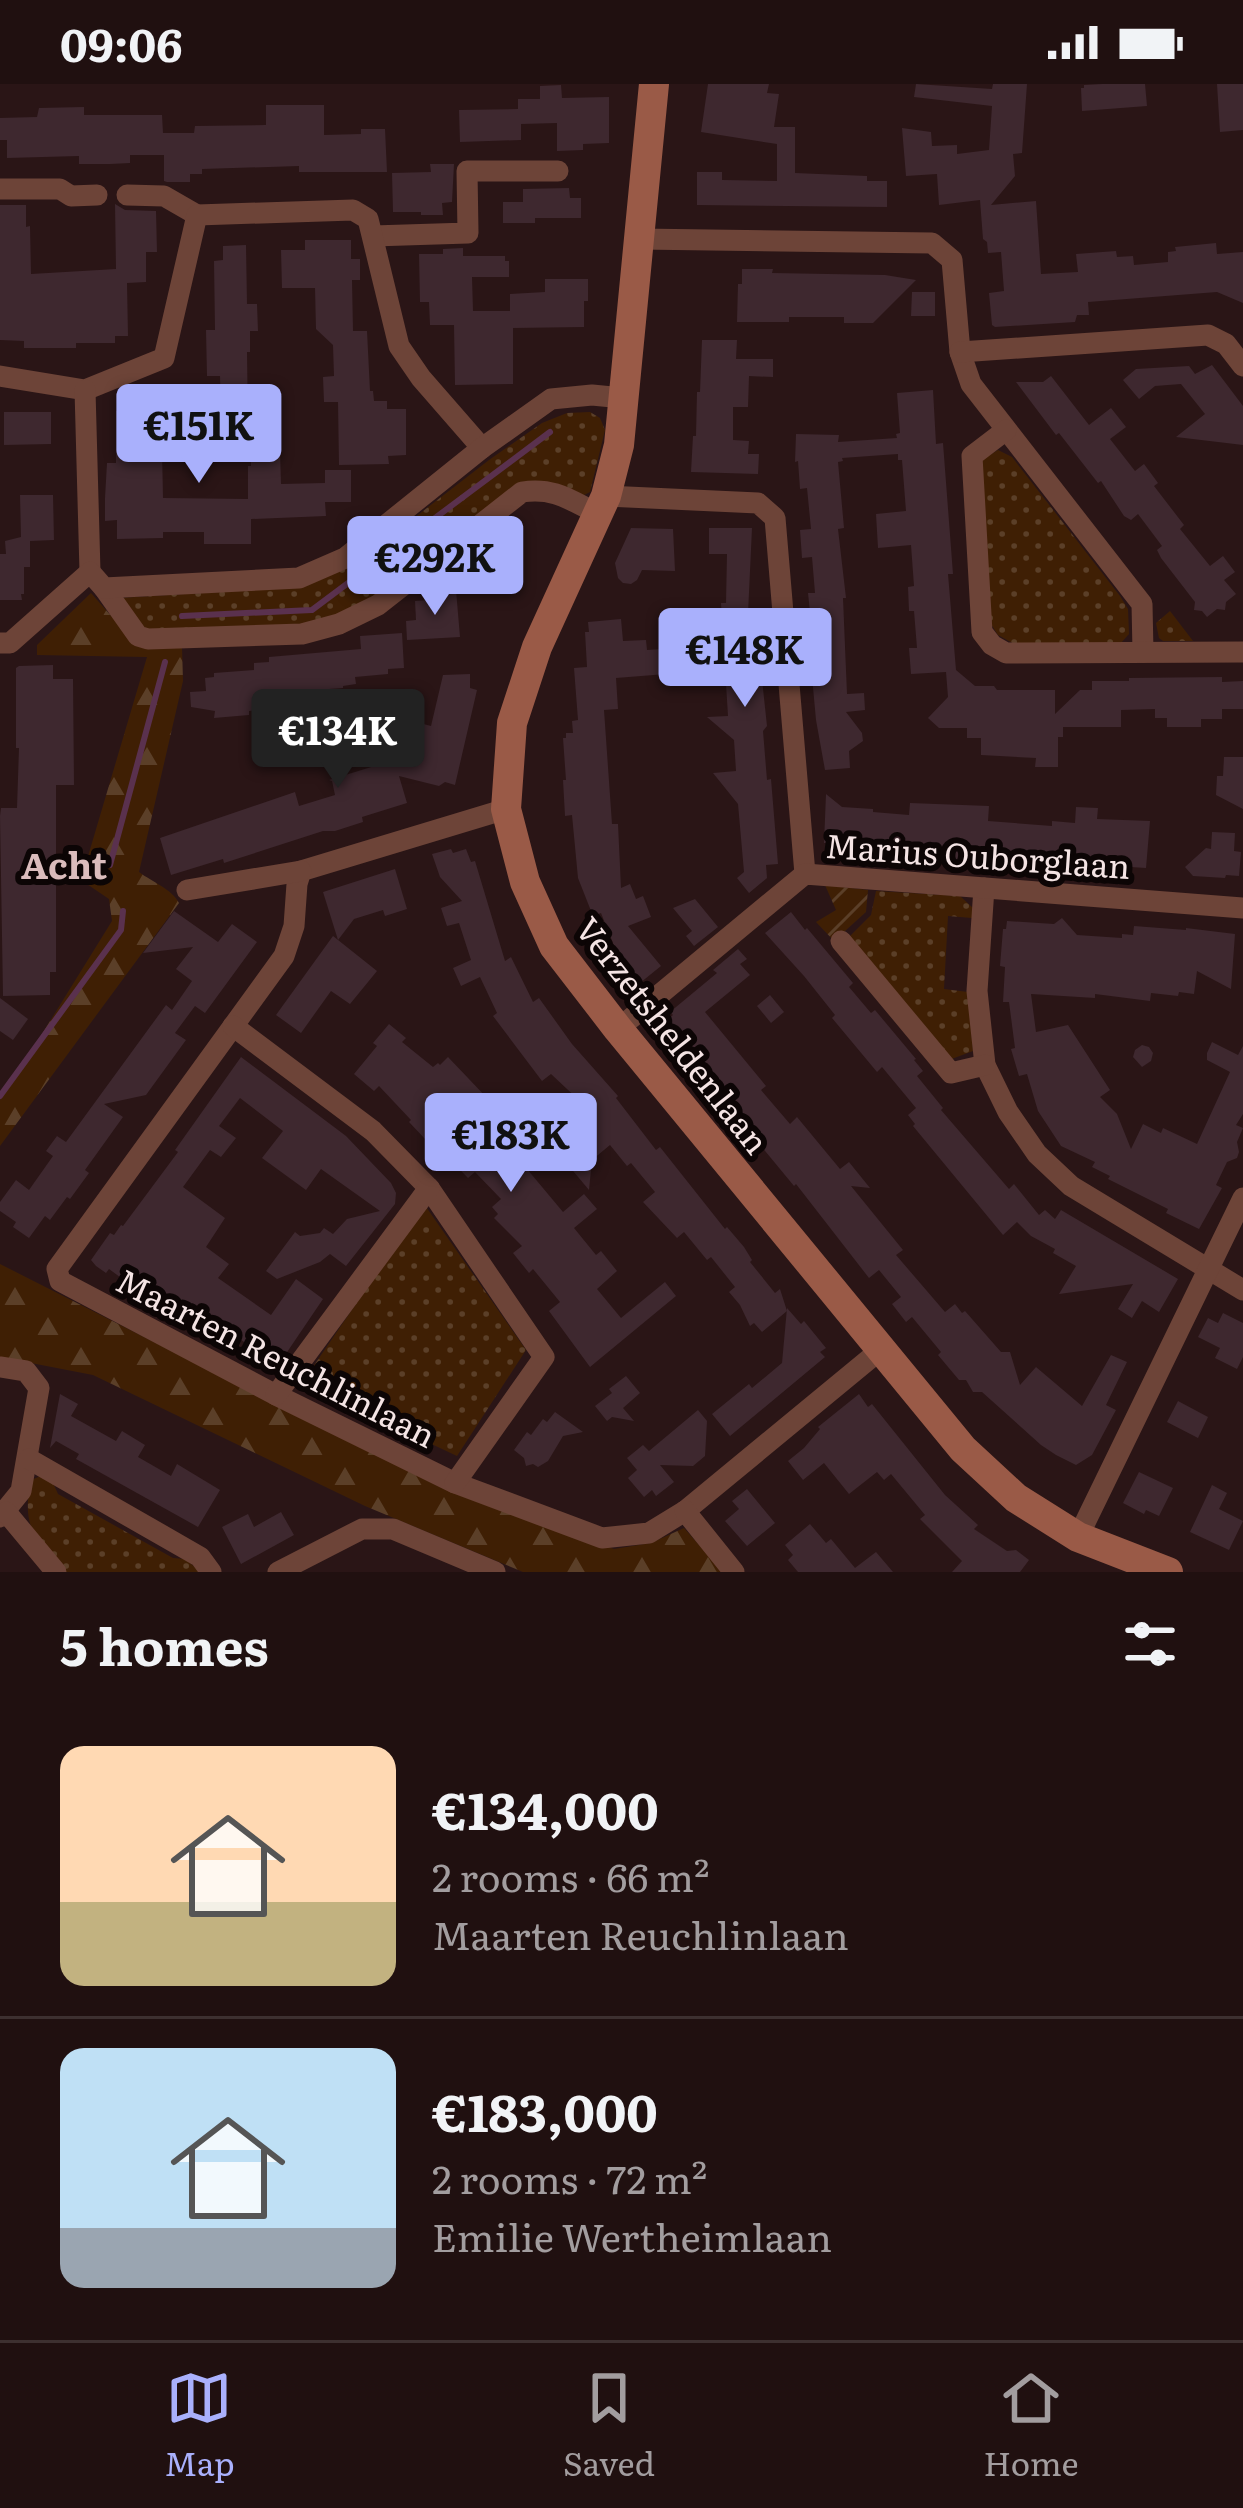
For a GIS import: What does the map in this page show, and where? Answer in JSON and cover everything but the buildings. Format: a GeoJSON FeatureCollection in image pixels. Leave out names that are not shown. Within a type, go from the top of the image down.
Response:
{"type":"FeatureCollection","features":[{"type":"Feature","properties":{"kind":"street","name":"Verzetsheldenlaan"},"geometry":{"type":"LineString","coordinates":[[654,84],[619,445],[602,505],[536,646],[512,723],[506,808],[525,882],[554,946],[618,1029],[963,1450],[1016,1498],[1078,1537],[1168,1572]]}},
{"type":"Feature","properties":{"kind":"street"},"geometry":{"type":"LineString","coordinates":[[373,236],[468,232],[467,171],[558,171]]}},
{"type":"Feature","properties":{"kind":"street"},"geometry":{"type":"LineString","coordinates":[[0,189],[60,189],[71,196],[97,195]]}},
{"type":"Feature","properties":{"kind":"street"},"geometry":{"type":"LineString","coordinates":[[127,195],[164,196],[197,215],[353,210],[368,219],[399,346],[482,448]]}},
{"type":"Feature","properties":{"kind":"street"},"geometry":{"type":"LineString","coordinates":[[0,376],[85,390],[164,358],[197,215]]}},
{"type":"Feature","properties":{"kind":"street"},"geometry":{"type":"LineString","coordinates":[[639,239],[932,243],[952,260],[960,352],[971,384],[1142,604],[1143,652]]}},
{"type":"Feature","properties":{"kind":"street"},"geometry":{"type":"LineString","coordinates":[[960,352],[1208,335],[1226,344],[1243,366]]}},
{"type":"Feature","properties":{"kind":"street"},"geometry":{"type":"LineString","coordinates":[[85,390],[97,580],[138,636],[148,639],[302,634],[339,624],[378,605],[522,492],[541,489],[602,505],[758,503],[775,518],[805,874]]}},
{"type":"Feature","properties":{"kind":"street"},"geometry":{"type":"LineString","coordinates":[[0,643],[10,643],[97,580],[299,578],[345,558],[551,399],[592,394],[623,398]]}},
{"type":"Feature","properties":{"kind":"street"},"geometry":{"type":"LineString","coordinates":[[1006,430],[972,456],[982,632],[992,646],[1006,653],[1243,652]]}},
{"type":"Feature","properties":{"kind":"street"},"geometry":{"type":"LineString","coordinates":[[187,890],[301,871],[506,808]]}},
{"type":"Feature","properties":{"kind":"street","name":"Maarten Reuchlinlaan"},"geometry":{"type":"LineString","coordinates":[[301,871],[294,926],[284,956],[57,1270],[60,1281],[455,1483],[602,1538],[649,1533],[686,1511],[879,1351]]}},
{"type":"Feature","properties":{"kind":"street","name":"Marius Ouborglaan"},"geometry":{"type":"LineString","coordinates":[[618,1029],[805,874],[1243,908]]}},
{"type":"Feature","properties":{"kind":"street"},"geometry":{"type":"LineString","coordinates":[[984,888],[977,992],[986,1064],[1017,1126],[1037,1154],[1071,1186],[1243,1291]]}},
{"type":"Feature","properties":{"kind":"street"},"geometry":{"type":"LineString","coordinates":[[841,941],[950,1073],[986,1064]]}},
{"type":"Feature","properties":{"kind":"street"},"geometry":{"type":"LineString","coordinates":[[232,1026],[373,1131],[429,1188],[544,1357],[455,1483]]}},
{"type":"Feature","properties":{"kind":"street"},"geometry":{"type":"LineString","coordinates":[[276,1395],[429,1188]]}},
{"type":"Feature","properties":{"kind":"street"},"geometry":{"type":"LineString","coordinates":[[1078,1537],[1243,1198]]}},
{"type":"Feature","properties":{"kind":"street"},"geometry":{"type":"LineString","coordinates":[[0,1366],[26,1371],[39,1388],[21,1491],[3,1515],[56,1572]]}},
{"type":"Feature","properties":{"kind":"street"},"geometry":{"type":"LineString","coordinates":[[28,1459],[200,1557],[211,1572]]}},
{"type":"Feature","properties":{"kind":"street"},"geometry":{"type":"LineString","coordinates":[[686,1511],[734,1572]]}},
{"type":"Feature","properties":{"kind":"street"},"geometry":{"type":"LineString","coordinates":[[278,1572],[362,1529],[393,1529],[495,1572]]}},
{"type":"Feature","properties":{"kind":"green space"},"geometry":{"type":"Polygon","coordinates":[[[590,412],[600,418],[605,430],[590,492],[580,497],[543,482],[372,599],[334,617],[299,627],[148,634],[119,598],[301,587],[352,566],[542,423],[567,413],[590,412]]]}},
{"type":"Feature","properties":{"kind":"green space"},"geometry":{"type":"Polygon","coordinates":[[[998,450],[1012,457],[1120,596],[1128,609],[1129,634],[1120,644],[1016,645],[998,635],[989,621],[980,461],[998,450]]]}},
{"type":"Feature","properties":{"kind":"green space"},"geometry":{"type":"Polygon","coordinates":[[[91,593],[135,643],[182,647],[183,681],[139,872],[179,903],[0,1146],[0,1092],[112,921],[109,899],[81,880],[147,657],[37,655],[37,645],[91,593]]]}},
{"type":"Feature","properties":{"kind":"green space"},"geometry":{"type":"Polygon","coordinates":[[[1170,611],[1193,641],[1159,638],[1156,623],[1170,611]]]}},
{"type":"Feature","properties":{"kind":"green space"},"geometry":{"type":"Polygon","coordinates":[[[825,885],[868,890],[866,912],[834,941],[816,922],[836,910],[825,885]]]}},
{"type":"Feature","properties":{"kind":"green space"},"geometry":{"type":"Polygon","coordinates":[[[876,891],[960,896],[973,908],[972,918],[948,916],[944,989],[968,992],[973,1051],[949,1060],[849,937],[871,915],[876,891]]]}},
{"type":"Feature","properties":{"kind":"green space"},"geometry":{"type":"Polygon","coordinates":[[[424,1204],[526,1350],[457,1456],[302,1383],[424,1204]]]}},
{"type":"Feature","properties":{"kind":"green space"},"geometry":{"type":"Polygon","coordinates":[[[0,1264],[440,1487],[614,1549],[651,1543],[684,1528],[723,1572],[523,1572],[365,1506],[93,1375],[0,1357],[0,1264]]]}},
{"type":"Feature","properties":{"kind":"green space"},"geometry":{"type":"Polygon","coordinates":[[[41,1476],[53,1483],[58,1494],[173,1558],[185,1559],[201,1572],[65,1572],[38,1541],[29,1521],[31,1480],[41,1476]]]}},
{"type":"Feature","properties":{"kind":"waterway"},"geometry":{"type":"LineString","coordinates":[[182,616],[312,610],[550,432]]}},
{"type":"Feature","properties":{"kind":"waterway"},"geometry":{"type":"LineString","coordinates":[[110,865],[165,662]]}},
{"type":"Feature","properties":{"kind":"waterway"},"geometry":{"type":"LineString","coordinates":[[0,1096],[121,930],[123,911]]}},
{"type":"Feature","properties":{"kind":"district","name":"Acht"},"geometry":{"type":"Point","coordinates":[64,863]}}]}
